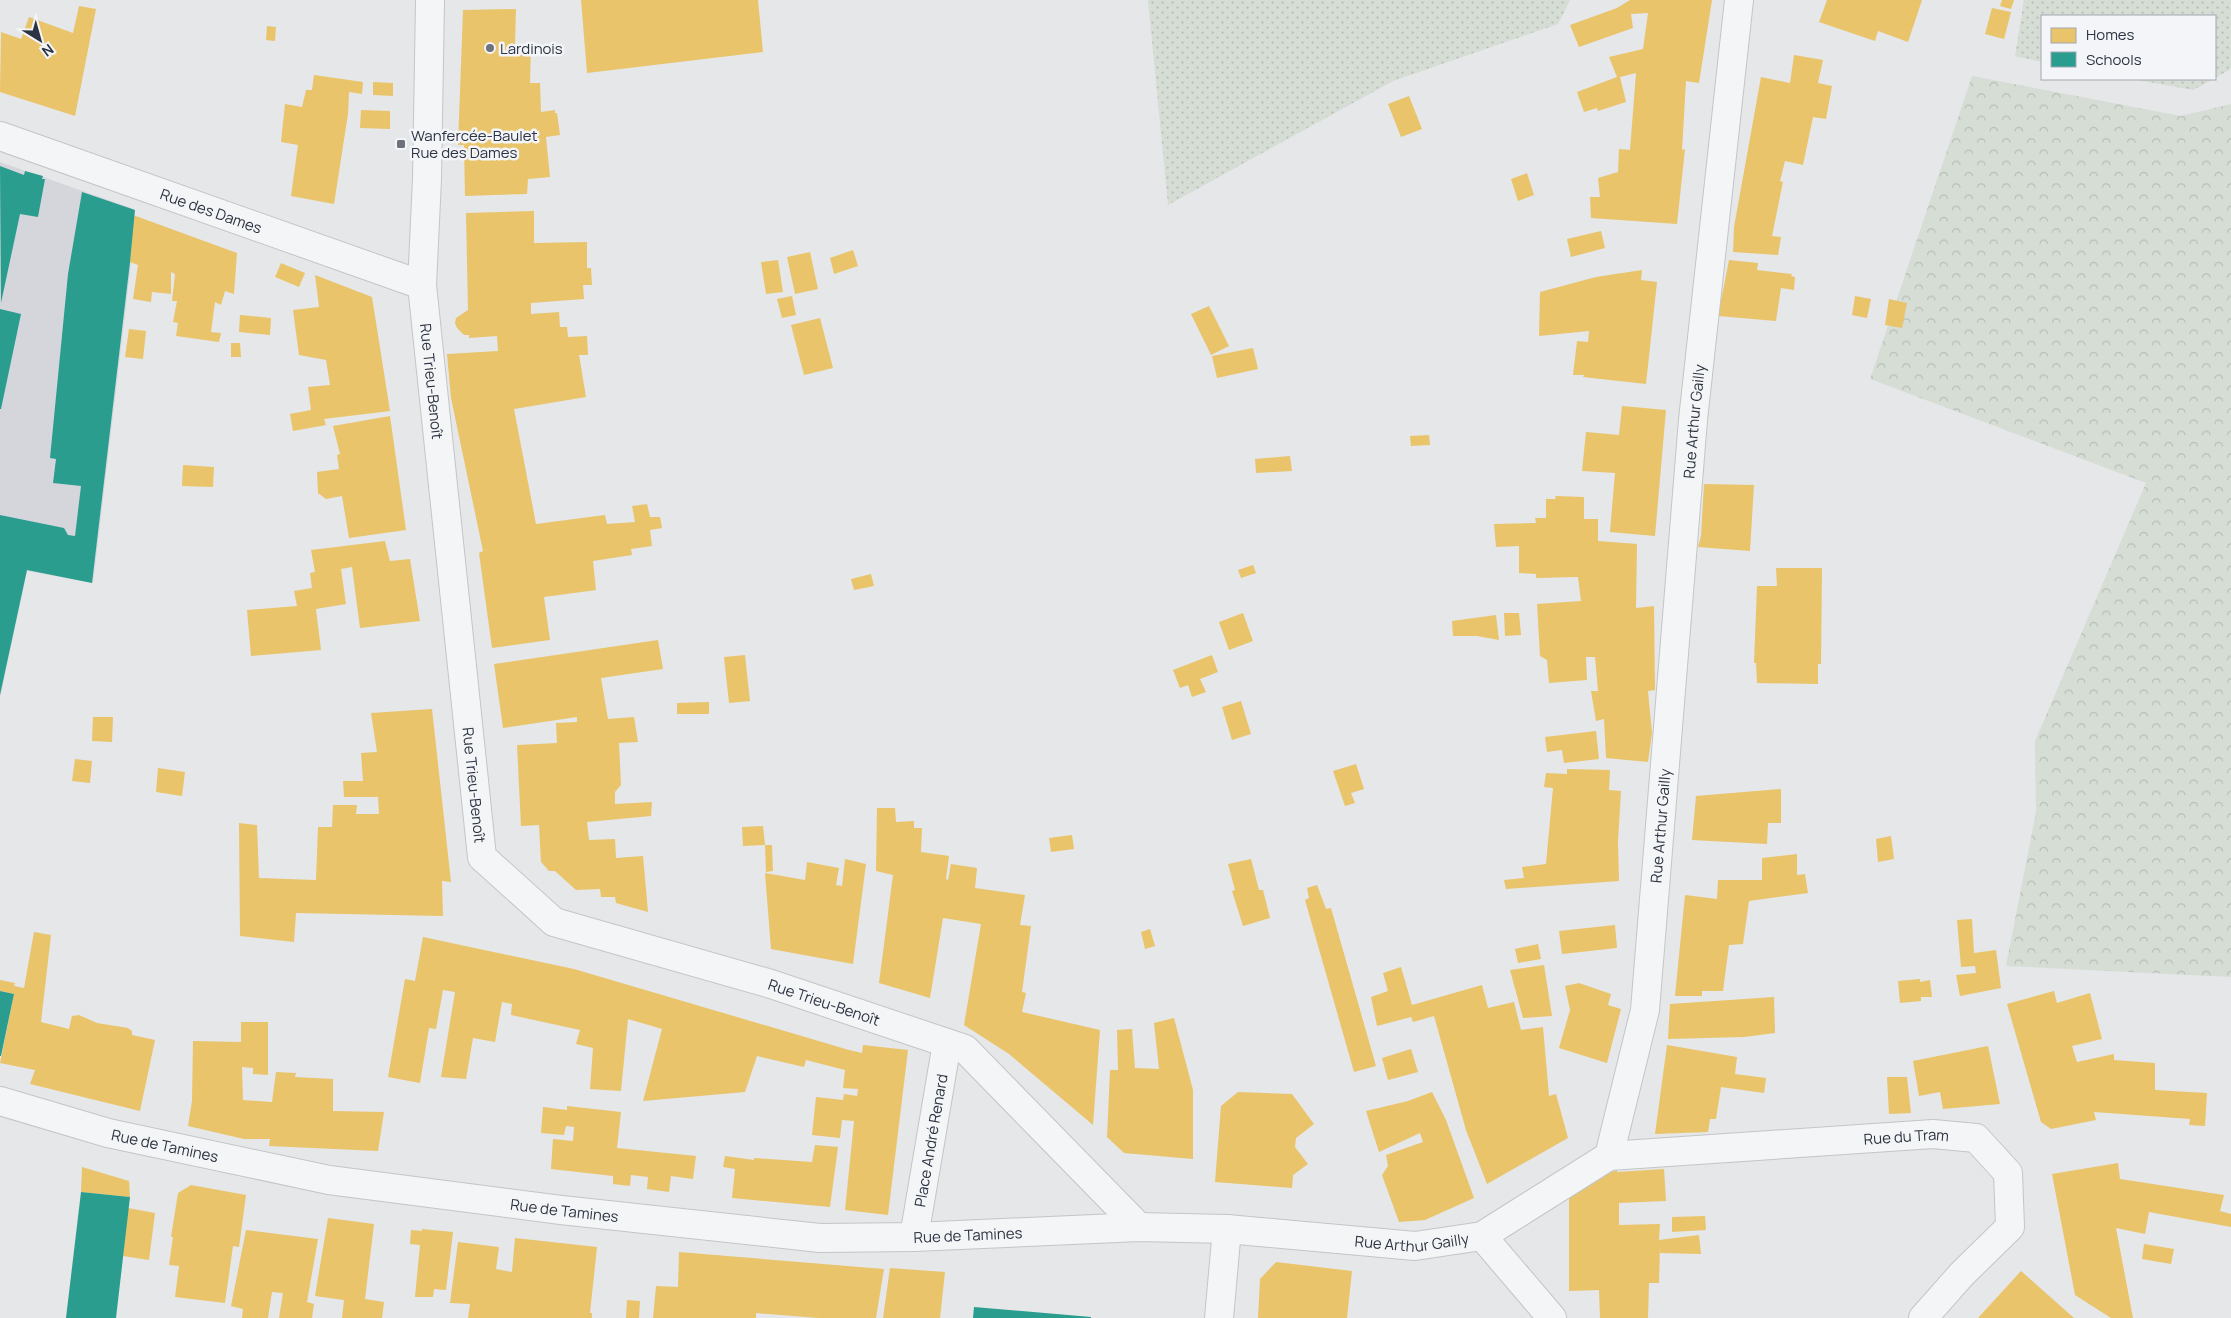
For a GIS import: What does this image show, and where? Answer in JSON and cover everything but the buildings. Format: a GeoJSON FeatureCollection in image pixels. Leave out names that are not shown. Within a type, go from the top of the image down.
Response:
{"type":"FeatureCollection","features":[{"type":"Feature","properties":{"kind":"street","name":"Rue Trieu-Benoît"},"geometry":{"type":"LineString","coordinates":[[430,0],[427,179],[422,285],[482,857],[554,922],[771,984],[965,1049],[1139,1227]]}},
{"type":"Feature","properties":{"kind":"street","name":"Rue Arthur Gailly"},"geometry":{"type":"LineString","coordinates":[[1139,1227],[1227,1229],[1415,1246],[1482,1236],[1609,1156],[1646,1010],[1693,420],[1739,0]]}},
{"type":"Feature","properties":{"kind":"street","name":"Rue des Dames"},"geometry":{"type":"LineString","coordinates":[[0,136],[422,285]]}},
{"type":"Feature","properties":{"kind":"street","name":"Place André Renard"},"geometry":{"type":"LineString","coordinates":[[914,1237],[947,1044]]}},
{"type":"Feature","properties":{"kind":"street","name":"Rue de Tamines"},"geometry":{"type":"LineString","coordinates":[[0,1101],[108,1133],[329,1180],[561,1210],[820,1238],[914,1237],[1139,1227]]}},
{"type":"Feature","properties":{"kind":"street","name":"Rue du Tram"},"geometry":{"type":"LineString","coordinates":[[1609,1156],[1934,1134],[1976,1138],[2008,1172],[2010,1227],[1962,1274],[1923,1318]]}},
{"type":"Feature","properties":{"kind":"street"},"geometry":{"type":"LineString","coordinates":[[1219,1318],[1227,1229]]}},
{"type":"Feature","properties":{"kind":"street"},"geometry":{"type":"LineString","coordinates":[[1482,1236],[1552,1318]]}},
{"type":"Feature","properties":{"kind":"shaded area"},"geometry":{"type":"Polygon","coordinates":[[[0,162],[134,209],[131,263],[93,583],[27,571],[0,698],[0,162]]]}},
{"type":"Feature","properties":{"kind":"green space"},"geometry":{"type":"Polygon","coordinates":[[[1148,0],[1570,0],[1558,24],[1393,81],[1168,205],[1148,0]]]}},
{"type":"Feature","properties":{"kind":"green space"},"geometry":{"type":"Polygon","coordinates":[[[2024,0],[2231,0],[2231,69],[2216,77],[2216,15],[2041,15],[2041,62],[2015,56],[2024,0]]]}},
{"type":"Feature","properties":{"kind":"green space"},"geometry":{"type":"Polygon","coordinates":[[[1972,76],[2181,116],[2231,104],[2231,977],[2006,966],[2036,812],[2035,741],[2146,483],[1870,379],[1972,76]]]}},
{"type":"Feature","properties":{"kind":"green space"},"geometry":{"type":"Polygon","coordinates":[[[2138,80],[2211,80],[2193,90],[2138,80]]]}},
{"type":"Feature","properties":{"kind":"place","name":"Lardinois"},"geometry":{"type":"Point","coordinates":[490,48]}},
{"type":"Feature","properties":{"kind":"place","name":"Wanfercée-Baulet Rue des Dames"},"geometry":{"type":"Point","coordinates":[401,144]}}]}
